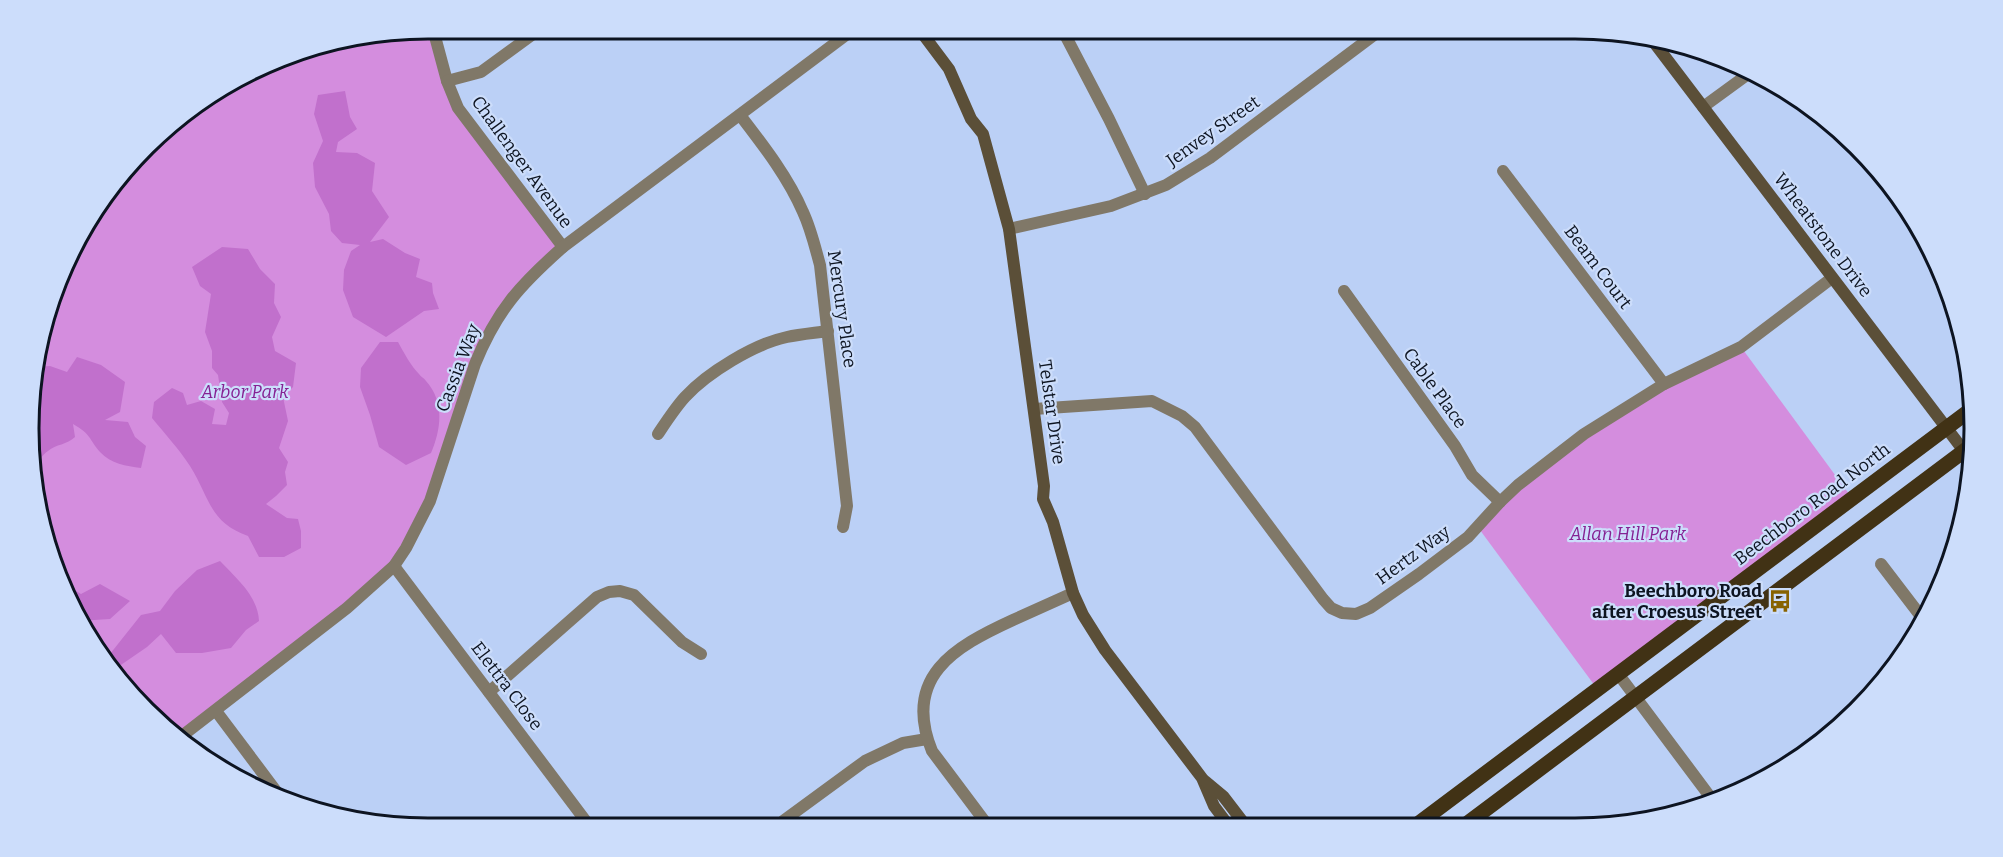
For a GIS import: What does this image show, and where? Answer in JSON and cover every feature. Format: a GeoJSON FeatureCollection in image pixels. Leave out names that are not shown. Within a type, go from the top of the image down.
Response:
{"type":"FeatureCollection","features":[{"type":"Feature","properties":{"kind":"main road","name":"Beechboro Road North"},"geometry":{"type":"LineString","coordinates":[[1426,818],[1964,416]]}},
{"type":"Feature","properties":{"kind":"main road"},"geometry":{"type":"LineString","coordinates":[[1474,818],[1963,452]]}},
{"type":"Feature","properties":{"kind":"street","name":"Challenger Avenue"},"geometry":{"type":"LineString","coordinates":[[436,39],[447,81],[458,108],[563,247]]}},
{"type":"Feature","properties":{"kind":"street"},"geometry":{"type":"LineString","coordinates":[[447,81],[481,72],[525,39]]}},
{"type":"Feature","properties":{"kind":"street","name":"Cassia Way"},"geometry":{"type":"LineString","coordinates":[[186,733],[346,608],[394,566],[430,501],[483,343],[494,323],[520,287],[563,247],[840,39]]}},
{"type":"Feature","properties":{"kind":"street","name":"Telstar Drive"},"geometry":{"type":"LineString","coordinates":[[927,39],[949,69],[971,119],[983,134],[1009,229],[1044,486],[1043,499],[1053,522],[1073,593],[1105,650],[1202,778],[1223,796],[1240,818]]}},
{"type":"Feature","properties":{"kind":"street"},"geometry":{"type":"LineString","coordinates":[[1068,39],[1145,194]]}},
{"type":"Feature","properties":{"kind":"street","name":"Jenvey Street"},"geometry":{"type":"LineString","coordinates":[[1009,229],[1111,206],[1166,185],[1210,158],[1367,39]]}},
{"type":"Feature","properties":{"kind":"street","name":"Wheatstone Drive"},"geometry":{"type":"LineString","coordinates":[[1658,48],[1946,428],[1963,444]]}},
{"type":"Feature","properties":{"kind":"street"},"geometry":{"type":"LineString","coordinates":[[1703,107],[1743,77]]}},
{"type":"Feature","properties":{"kind":"street","name":"Mercury Place"},"geometry":{"type":"LineString","coordinates":[[740,115],[789,186],[803,211],[820,265],[847,506],[843,527]]}},
{"type":"Feature","properties":{"kind":"street","name":"Beam Court"},"geometry":{"type":"LineString","coordinates":[[1503,171],[1664,384]]}},
{"type":"Feature","properties":{"kind":"street","name":"Hertz Way"},"geometry":{"type":"LineString","coordinates":[[1034,409],[1152,401],[1182,416],[1195,427],[1323,599],[1342,614],[1356,614],[1370,608],[1468,537],[1500,502],[1539,468],[1584,434],[1664,384],[1741,347],[1832,278]]}},
{"type":"Feature","properties":{"kind":"street","name":"Cable Place"},"geometry":{"type":"LineString","coordinates":[[1344,291],[1455,446],[1472,475],[1500,502]]}},
{"type":"Feature","properties":{"kind":"street"},"geometry":{"type":"LineString","coordinates":[[658,434],[697,386],[744,354],[758,346],[788,336],[828,331]]}},
{"type":"Feature","properties":{"kind":"street"},"geometry":{"type":"LineString","coordinates":[[1881,564],[1918,612]]}},
{"type":"Feature","properties":{"kind":"street","name":"Elettra Close"},"geometry":{"type":"LineString","coordinates":[[394,566],[584,818]]}},
{"type":"Feature","properties":{"kind":"street"},"geometry":{"type":"LineString","coordinates":[[489,692],[597,597],[609,592],[620,591],[634,595],[682,642],[701,654]]}},
{"type":"Feature","properties":{"kind":"street"},"geometry":{"type":"LineString","coordinates":[[982,818],[932,751],[927,739],[923,719],[923,702],[930,684],[938,669],[953,652],[989,631],[1073,593]]}},
{"type":"Feature","properties":{"kind":"street"},"geometry":{"type":"LineString","coordinates":[[1618,675],[1708,794]]}},
{"type":"Feature","properties":{"kind":"street"},"geometry":{"type":"LineString","coordinates":[[216,711],[271,785]]}},
{"type":"Feature","properties":{"kind":"street"},"geometry":{"type":"LineString","coordinates":[[787,818],[865,761],[903,743],[927,739]]}},
{"type":"Feature","properties":{"kind":"street","name":"Telstar Drive"},"geometry":{"type":"LineString","coordinates":[[1202,778],[1214,806],[1223,818]]}},
{"type":"Feature","properties":{"kind":"green space","name":"Arbor Park"},"geometry":{"type":"Polygon","coordinates":[[[432,39],[458,108],[563,247],[494,323],[430,501],[394,566],[185,733],[153,704],[119,666],[79,601],[60,554],[46,504],[40,454],[40,403],[46,353],[52,328],[79,256],[119,191],[153,153],[191,119],[212,105],[256,79],[279,69],[353,46],[432,39]]]}},
{"type":"Feature","properties":{"kind":"green space"},"geometry":{"type":"Polygon","coordinates":[[[345,91],[350,117],[357,129],[338,142],[336,152],[357,153],[375,163],[372,191],[389,217],[370,242],[383,239],[405,253],[420,259],[416,277],[432,283],[439,309],[424,311],[386,337],[353,317],[343,290],[344,270],[351,251],[360,245],[342,243],[331,231],[329,214],[315,187],[313,163],[323,141],[314,114],[318,95],[345,91]]]}},
{"type":"Feature","properties":{"kind":"green space"},"geometry":{"type":"Polygon","coordinates":[[[222,247],[248,249],[260,269],[275,284],[274,303],[281,317],[272,337],[275,351],[296,363],[293,387],[283,397],[288,421],[279,448],[288,462],[285,472],[287,485],[266,504],[287,518],[298,519],[301,548],[284,557],[259,557],[248,536],[225,524],[212,508],[190,466],[152,418],[154,402],[172,388],[183,393],[187,405],[201,401],[215,409],[212,424],[226,425],[229,413],[222,402],[218,375],[212,368],[212,351],[205,332],[211,294],[200,286],[192,267],[222,247]]]}},
{"type":"Feature","properties":{"kind":"green space"},"geometry":{"type":"Polygon","coordinates":[[[380,342],[398,342],[413,367],[432,389],[439,407],[439,426],[431,453],[406,465],[379,447],[360,387],[361,368],[380,342]]]}},
{"type":"Feature","properties":{"kind":"green space","name":"Allan Hill Park"},"geometry":{"type":"Polygon","coordinates":[[[1741,347],[1852,498],[1598,690],[1477,526],[1584,434],[1741,347]]]}},
{"type":"Feature","properties":{"kind":"green space"},"geometry":{"type":"Polygon","coordinates":[[[77,357],[101,365],[125,382],[120,412],[105,420],[128,422],[135,437],[146,446],[141,468],[109,459],[100,452],[87,434],[73,424],[75,437],[51,449],[40,458],[39,428],[44,366],[50,366],[67,372],[77,357]]]}},
{"type":"Feature","properties":{"kind":"green space"},"geometry":{"type":"Polygon","coordinates":[[[220,561],[255,603],[259,621],[246,630],[231,648],[202,653],[176,653],[161,634],[119,666],[111,653],[141,615],[160,611],[175,591],[197,570],[220,561]]]}},
{"type":"Feature","properties":{"kind":"green space"},"geometry":{"type":"Polygon","coordinates":[[[100,584],[130,601],[110,619],[90,620],[74,590],[81,594],[100,584]]]}},
{"type":"Feature","properties":{"kind":"place","name":"Beechboro Road after Croesus Street"},"geometry":{"type":"Point","coordinates":[1780,601]}}]}
